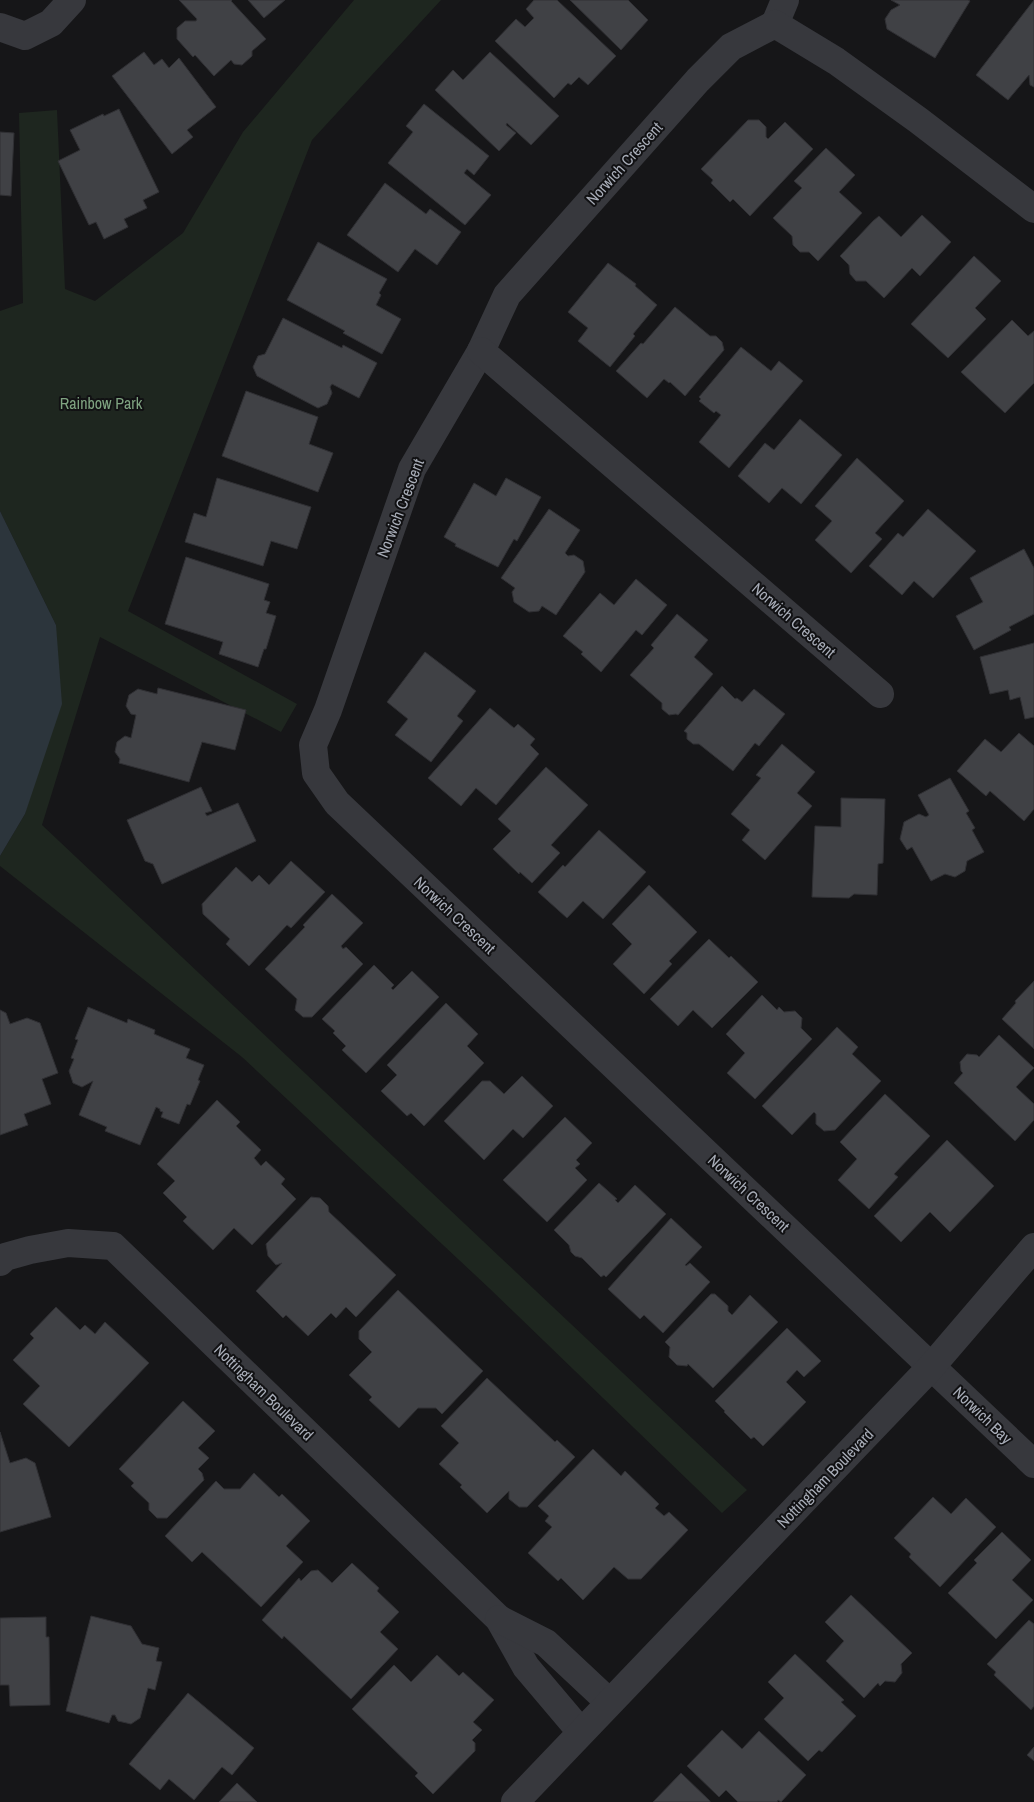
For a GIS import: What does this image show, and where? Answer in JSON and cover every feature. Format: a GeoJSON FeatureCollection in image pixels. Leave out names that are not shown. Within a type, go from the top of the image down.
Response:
{"type":"FeatureCollection","features":[{"type":"Feature","properties":{"kind":"street"},"geometry":{"type":"LineString","coordinates":[[0,26],[25,36],[51,23],[72,0]]}},
{"type":"Feature","properties":{"kind":"street","name":"Norwich Crescent"},"geometry":{"type":"LineString","coordinates":[[932,1366],[337,803],[316,773],[313,745],[328,710],[412,469],[481,351],[506,296],[698,80],[731,47],[780,12],[836,61],[926,126],[1034,210]]}},
{"type":"Feature","properties":{"kind":"street","name":"Norwich Crescent"},"geometry":{"type":"LineString","coordinates":[[481,351],[880,694]]}},
{"type":"Feature","properties":{"kind":"street","name":"Nottingham Boulevard"},"geometry":{"type":"LineString","coordinates":[[0,1262],[5,1256],[68,1243],[113,1246],[499,1619],[526,1667],[581,1732]]}},
{"type":"Feature","properties":{"kind":"street","name":"Nottingham Boulevard"},"geometry":{"type":"LineString","coordinates":[[515,1802],[932,1366],[1034,1247]]}},
{"type":"Feature","properties":{"kind":"street","name":"Norwich Bay"},"geometry":{"type":"LineString","coordinates":[[932,1366],[1034,1464]]}},
{"type":"Feature","properties":{"kind":"street","name":"Nottingham Boulevard"},"geometry":{"type":"LineString","coordinates":[[499,1619],[546,1643],[609,1702]]}},
{"type":"Feature","properties":{"kind":"green space","name":"Rainbow Park"},"geometry":{"type":"Polygon","coordinates":[[[354,0],[441,0],[312,140],[128,611],[297,704],[281,732],[100,637],[42,825],[747,1490],[722,1513],[489,1288],[242,1057],[0,866],[0,856],[25,814],[56,625],[0,511],[0,311],[23,303],[19,113],[57,110],[65,289],[95,301],[183,233],[243,132],[354,0]]]}},
{"type":"Feature","properties":{"kind":"shaded area"},"geometry":{"type":"Polygon","coordinates":[[[0,511],[56,625],[62,704],[25,814],[0,856],[0,511]]]}},
{"type":"Feature","properties":{"kind":"building"},"geometry":{"type":"Polygon","coordinates":[[[179,0],[232,0],[266,39],[252,51],[252,56],[242,65],[234,64],[231,60],[214,76],[177,39],[177,28],[185,21],[196,21],[197,19],[179,0]]]}},
{"type":"Feature","properties":{"kind":"building"},"geometry":{"type":"Polygon","coordinates":[[[248,0],[285,0],[264,18],[248,0]]]}},
{"type":"Feature","properties":{"kind":"building"},"geometry":{"type":"Polygon","coordinates":[[[534,0],[557,0],[616,56],[588,85],[579,77],[571,85],[568,83],[554,98],[495,41],[516,19],[525,27],[534,18],[526,9],[534,0]]]}},
{"type":"Feature","properties":{"kind":"building"},"geometry":{"type":"Polygon","coordinates":[[[570,0],[628,0],[648,20],[621,50],[570,0]]]}},
{"type":"Feature","properties":{"kind":"building"},"geometry":{"type":"Polygon","coordinates":[[[891,0],[970,1],[935,58],[887,29],[885,19],[891,10],[900,5],[891,0]]]}},
{"type":"Feature","properties":{"kind":"building"},"geometry":{"type":"Polygon","coordinates":[[[1034,0],[1034,87],[1030,85],[1029,75],[1008,100],[976,75],[1034,0]]]}},
{"type":"Feature","properties":{"kind":"building"},"geometry":{"type":"Polygon","coordinates":[[[144,52],[154,65],[162,59],[169,68],[179,58],[216,107],[187,130],[193,137],[172,154],[112,76],[144,52]]]}},
{"type":"Feature","properties":{"kind":"building"},"geometry":{"type":"Polygon","coordinates":[[[490,52],[559,116],[531,145],[507,123],[506,125],[516,133],[499,151],[435,90],[453,70],[463,80],[490,52]]]}},
{"type":"Feature","properties":{"kind":"building"},"geometry":{"type":"Polygon","coordinates":[[[424,104],[489,156],[474,175],[467,169],[464,173],[491,195],[465,225],[388,163],[413,132],[406,126],[424,104]]]}},
{"type":"Feature","properties":{"kind":"building"},"geometry":{"type":"Polygon","coordinates":[[[119,109],[159,192],[143,200],[147,208],[124,219],[128,227],[104,239],[96,222],[89,225],[58,161],[80,150],[70,130],[103,114],[104,116],[119,109]]]}},
{"type":"Feature","properties":{"kind":"building"},"geometry":{"type":"Polygon","coordinates":[[[748,120],[759,120],[766,127],[766,137],[768,139],[785,122],[813,149],[750,216],[733,199],[730,202],[711,183],[713,180],[701,169],[748,120]]]}},
{"type":"Feature","properties":{"kind":"building"},"geometry":{"type":"Polygon","coordinates":[[[0,132],[14,133],[11,196],[0,195],[0,132]]]}},
{"type":"Feature","properties":{"kind":"building"},"geometry":{"type":"Polygon","coordinates":[[[826,148],[855,175],[839,192],[862,213],[818,261],[809,252],[800,252],[793,245],[792,236],[773,218],[802,188],[794,181],[826,148]]]}},
{"type":"Feature","properties":{"kind":"building"},"geometry":{"type":"Polygon","coordinates":[[[385,183],[426,214],[430,209],[461,232],[437,265],[415,249],[398,272],[347,235],[385,183]]]}},
{"type":"Feature","properties":{"kind":"building"},"geometry":{"type":"Polygon","coordinates":[[[922,215],[951,242],[920,276],[912,268],[884,298],[866,281],[856,281],[850,274],[849,265],[840,256],[873,221],[879,216],[901,237],[922,215]]]}},
{"type":"Feature","properties":{"kind":"building"},"geometry":{"type":"Polygon","coordinates":[[[318,242],[387,279],[379,293],[381,295],[376,305],[401,319],[382,354],[343,333],[345,331],[287,300],[318,242]]]}},
{"type":"Feature","properties":{"kind":"building"},"geometry":{"type":"Polygon","coordinates":[[[974,256],[1001,281],[975,308],[986,319],[948,358],[911,324],[974,256]]]}},
{"type":"Feature","properties":{"kind":"building"},"geometry":{"type":"Polygon","coordinates":[[[608,263],[636,284],[635,286],[657,305],[633,334],[635,336],[610,367],[578,341],[588,328],[568,312],[608,263]]]}},
{"type":"Feature","properties":{"kind":"building"},"geometry":{"type":"Polygon","coordinates":[[[675,307],[710,336],[716,336],[722,342],[724,350],[685,396],[664,379],[647,398],[616,371],[641,343],[643,344],[675,307]]]}},
{"type":"Feature","properties":{"kind":"building"},"geometry":{"type":"Polygon","coordinates":[[[283,318],[342,348],[343,345],[377,363],[359,398],[332,384],[330,387],[332,393],[327,404],[318,408],[257,376],[253,367],[258,356],[265,354],[283,318]]]}},
{"type":"Feature","properties":{"kind":"building"},"geometry":{"type":"Polygon","coordinates":[[[1012,320],[1028,336],[1034,331],[1034,383],[1005,413],[961,372],[1012,320]]]}},
{"type":"Feature","properties":{"kind":"building"},"geometry":{"type":"Polygon","coordinates":[[[741,347],[771,371],[779,361],[803,381],[729,468],[699,442],[721,415],[716,411],[714,413],[699,401],[701,399],[699,397],[741,347]]]}},
{"type":"Feature","properties":{"kind":"building"},"geometry":{"type":"Polygon","coordinates":[[[246,391],[318,417],[309,444],[333,453],[318,492],[222,456],[246,391]]]}},
{"type":"Feature","properties":{"kind":"building"},"geometry":{"type":"Polygon","coordinates":[[[800,419],[842,455],[801,504],[782,488],[769,503],[738,476],[765,443],[774,450],[800,419]]]}},
{"type":"Feature","properties":{"kind":"building"},"geometry":{"type":"Polygon","coordinates":[[[857,458],[904,501],[875,533],[882,539],[851,573],[815,540],[832,521],[815,506],[857,458]]]}},
{"type":"Feature","properties":{"kind":"building"},"geometry":{"type":"Polygon","coordinates":[[[217,478],[311,507],[297,549],[271,541],[263,566],[185,542],[194,513],[206,517],[217,478]]]}},
{"type":"Feature","properties":{"kind":"building"},"geometry":{"type":"Polygon","coordinates":[[[506,478],[541,497],[517,541],[514,539],[498,567],[455,546],[456,544],[444,537],[474,483],[496,496],[506,478]]]}},
{"type":"Feature","properties":{"kind":"building"},"geometry":{"type":"Polygon","coordinates":[[[549,509],[580,530],[565,553],[568,556],[574,555],[583,561],[585,572],[556,615],[542,606],[539,611],[529,612],[514,602],[512,592],[515,588],[501,578],[549,509]]]}},
{"type":"Feature","properties":{"kind":"building"},"geometry":{"type":"Polygon","coordinates":[[[928,509],[976,551],[933,598],[914,581],[902,595],[869,566],[898,533],[903,537],[928,509]]]}},
{"type":"Feature","properties":{"kind":"building"},"geometry":{"type":"Polygon","coordinates":[[[1024,549],[1034,568],[1034,614],[1009,627],[1011,630],[974,650],[956,616],[983,602],[970,578],[1024,549]]]}},
{"type":"Feature","properties":{"kind":"building"},"geometry":{"type":"Polygon","coordinates":[[[186,557],[269,584],[264,600],[270,602],[266,613],[276,616],[266,649],[264,649],[258,667],[219,654],[223,642],[165,624],[186,557]]]}},
{"type":"Feature","properties":{"kind":"building"},"geometry":{"type":"Polygon","coordinates":[[[636,579],[667,605],[642,635],[636,630],[601,672],[581,654],[583,652],[563,636],[600,593],[614,605],[636,579]]]}},
{"type":"Feature","properties":{"kind":"building"},"geometry":{"type":"Polygon","coordinates":[[[677,614],[708,640],[694,657],[713,674],[678,715],[669,715],[662,709],[662,703],[630,675],[654,648],[651,645],[677,614]]]}},
{"type":"Feature","properties":{"kind":"building"},"geometry":{"type":"Polygon","coordinates":[[[1034,643],[1034,717],[1025,719],[1020,697],[1010,700],[1008,690],[990,694],[980,657],[1034,643]]]}},
{"type":"Feature","properties":{"kind":"building"},"geometry":{"type":"Polygon","coordinates":[[[425,652],[476,691],[457,716],[463,721],[431,762],[395,735],[408,719],[387,702],[425,652]]]}},
{"type":"Feature","properties":{"kind":"building"},"geometry":{"type":"Polygon","coordinates":[[[722,686],[735,699],[737,698],[742,702],[754,689],[785,714],[759,746],[755,743],[733,771],[699,744],[693,744],[687,739],[687,733],[684,731],[722,686]]]}},
{"type":"Feature","properties":{"kind":"building"},"geometry":{"type":"Polygon","coordinates":[[[158,688],[246,710],[235,750],[202,742],[189,782],[119,763],[120,759],[115,752],[117,742],[125,736],[131,738],[136,715],[131,714],[126,706],[129,695],[138,689],[157,694],[158,688]]]}},
{"type":"Feature","properties":{"kind":"building"},"geometry":{"type":"Polygon","coordinates":[[[490,708],[514,728],[518,724],[535,739],[530,745],[539,754],[496,805],[476,788],[461,806],[428,778],[490,708]]]}},
{"type":"Feature","properties":{"kind":"building"},"geometry":{"type":"Polygon","coordinates":[[[1019,733],[1034,746],[1034,809],[1024,821],[990,791],[986,796],[957,771],[985,739],[1001,752],[1019,733]]]}},
{"type":"Feature","properties":{"kind":"building"},"geometry":{"type":"Polygon","coordinates":[[[782,744],[815,772],[797,793],[812,806],[765,860],[742,840],[750,830],[731,814],[761,778],[756,775],[782,744]]]}},
{"type":"Feature","properties":{"kind":"building"},"geometry":{"type":"Polygon","coordinates":[[[546,767],[588,805],[551,845],[560,853],[532,883],[520,872],[519,874],[493,849],[511,831],[498,819],[546,767]]]}},
{"type":"Feature","properties":{"kind":"building"},"geometry":{"type":"Polygon","coordinates":[[[950,778],[969,811],[966,813],[975,828],[972,830],[984,852],[967,861],[965,871],[955,877],[945,874],[931,881],[912,847],[907,850],[900,839],[904,822],[919,814],[926,817],[929,815],[918,795],[950,778]]]}},
{"type":"Feature","properties":{"kind":"building"},"geometry":{"type":"Polygon","coordinates":[[[201,787],[212,811],[205,813],[207,816],[238,803],[256,841],[162,884],[153,864],[145,861],[127,820],[201,787]]]}},
{"type":"Feature","properties":{"kind":"building"},"geometry":{"type":"Polygon","coordinates":[[[841,798],[885,799],[883,863],[878,864],[877,895],[854,894],[849,898],[812,897],[815,826],[841,827],[841,798]]]}},
{"type":"Feature","properties":{"kind":"building"},"geometry":{"type":"Polygon","coordinates":[[[599,830],[646,872],[603,919],[583,901],[567,918],[538,892],[563,865],[565,867],[599,830]]]}},
{"type":"Feature","properties":{"kind":"building"},"geometry":{"type":"Polygon","coordinates":[[[291,861],[325,892],[291,928],[287,925],[249,966],[226,944],[230,939],[203,914],[202,904],[236,867],[252,882],[259,875],[269,885],[291,861]]]}},
{"type":"Feature","properties":{"kind":"building"},"geometry":{"type":"Polygon","coordinates":[[[649,885],[697,932],[669,961],[672,964],[644,994],[613,964],[632,944],[612,924],[649,885]]]}},
{"type":"Feature","properties":{"kind":"building"},"geometry":{"type":"Polygon","coordinates":[[[332,894],[363,923],[341,946],[343,949],[346,947],[363,964],[312,1017],[303,1017],[295,1010],[297,999],[265,969],[305,927],[303,925],[332,894]]]}},
{"type":"Feature","properties":{"kind":"building"},"geometry":{"type":"Polygon","coordinates":[[[709,939],[729,958],[731,956],[758,982],[712,1028],[693,1010],[678,1026],[650,999],[709,939]]]}},
{"type":"Feature","properties":{"kind":"building"},"geometry":{"type":"Polygon","coordinates":[[[374,965],[394,985],[391,988],[393,990],[412,971],[439,997],[366,1073],[342,1050],[346,1046],[333,1033],[335,1031],[322,1019],[374,965]]]}},
{"type":"Feature","properties":{"kind":"building"},"geometry":{"type":"Polygon","coordinates":[[[1034,981],[1034,1049],[1002,1019],[1016,1003],[1015,1001],[1034,981]]]}},
{"type":"Feature","properties":{"kind":"building"},"geometry":{"type":"Polygon","coordinates":[[[762,995],[777,1010],[779,1007],[784,1012],[795,1011],[802,1018],[801,1028],[812,1039],[755,1099],[727,1073],[745,1053],[726,1034],[762,995]]]}},
{"type":"Feature","properties":{"kind":"building"},"geometry":{"type":"Polygon","coordinates":[[[446,1003],[478,1034],[467,1046],[484,1063],[424,1126],[411,1113],[407,1116],[381,1091],[397,1075],[387,1065],[446,1003]]]}},
{"type":"Feature","properties":{"kind":"building"},"geometry":{"type":"Polygon","coordinates":[[[88,1007],[127,1023],[128,1019],[155,1030],[154,1034],[190,1049],[186,1058],[204,1065],[198,1080],[200,1081],[190,1105],[187,1104],[179,1124],[161,1117],[163,1112],[156,1107],[140,1145],[105,1131],[107,1127],[79,1115],[93,1081],[82,1087],[73,1083],[69,1071],[74,1059],[71,1058],[78,1040],[75,1039],[88,1007]]]}},
{"type":"Feature","properties":{"kind":"building"},"geometry":{"type":"Polygon","coordinates":[[[0,1010],[6,1013],[10,1024],[27,1018],[40,1023],[58,1073],[42,1079],[51,1104],[24,1114],[28,1125],[0,1135],[0,1010]]]}},
{"type":"Feature","properties":{"kind":"building"},"geometry":{"type":"Polygon","coordinates":[[[837,1027],[858,1047],[852,1054],[881,1081],[835,1130],[824,1131],[816,1124],[816,1114],[814,1112],[792,1135],[762,1106],[837,1027]]]}},
{"type":"Feature","properties":{"kind":"building"},"geometry":{"type":"Polygon","coordinates":[[[999,1035],[1034,1068],[1016,1087],[1034,1104],[1034,1120],[1015,1141],[954,1083],[963,1073],[960,1062],[967,1054],[979,1057],[999,1035]]]}},
{"type":"Feature","properties":{"kind":"building"},"geometry":{"type":"Polygon","coordinates":[[[522,1076],[553,1106],[523,1138],[513,1129],[484,1160],[444,1121],[482,1081],[490,1081],[504,1094],[522,1076]]]}},
{"type":"Feature","properties":{"kind":"building"},"geometry":{"type":"Polygon","coordinates":[[[885,1094],[930,1136],[894,1174],[898,1177],[869,1209],[838,1180],[857,1159],[840,1142],[885,1094]]]}},
{"type":"Feature","properties":{"kind":"building"},"geometry":{"type":"Polygon","coordinates":[[[217,1100],[240,1122],[236,1126],[261,1150],[254,1158],[261,1166],[266,1161],[285,1179],[281,1184],[296,1199],[252,1245],[234,1228],[213,1250],[183,1221],[187,1217],[163,1193],[175,1181],[157,1164],[217,1100]]]}},
{"type":"Feature","properties":{"kind":"building"},"geometry":{"type":"Polygon","coordinates":[[[565,1117],[592,1143],[576,1160],[580,1164],[575,1168],[587,1180],[547,1222],[503,1180],[565,1117]]]}},
{"type":"Feature","properties":{"kind":"building"},"geometry":{"type":"Polygon","coordinates":[[[947,1140],[994,1186],[950,1232],[930,1212],[901,1242],[874,1216],[947,1140]]]}},
{"type":"Feature","properties":{"kind":"building"},"geometry":{"type":"Polygon","coordinates":[[[599,1183],[617,1199],[615,1200],[618,1203],[635,1185],[666,1214],[606,1277],[604,1275],[601,1277],[582,1258],[575,1256],[571,1252],[569,1245],[554,1230],[599,1183]]]}},
{"type":"Feature","properties":{"kind":"building"},"geometry":{"type":"Polygon","coordinates":[[[311,1197],[320,1198],[328,1206],[329,1212],[396,1275],[356,1317],[346,1307],[336,1318],[331,1313],[308,1336],[286,1315],[283,1318],[256,1291],[282,1263],[276,1265],[268,1256],[266,1244],[311,1197]]]}},
{"type":"Feature","properties":{"kind":"building"},"geometry":{"type":"Polygon","coordinates":[[[671,1218],[702,1247],[685,1265],[690,1263],[710,1282],[663,1333],[644,1315],[640,1319],[608,1289],[671,1218]]]}},
{"type":"Feature","properties":{"kind":"building"},"geometry":{"type":"Polygon","coordinates":[[[398,1290],[483,1371],[442,1414],[436,1408],[418,1408],[399,1428],[369,1400],[372,1397],[349,1375],[372,1352],[359,1339],[359,1331],[398,1290]]]}},
{"type":"Feature","properties":{"kind":"building"},"geometry":{"type":"Polygon","coordinates":[[[711,1294],[715,1294],[728,1306],[728,1311],[732,1315],[750,1295],[778,1322],[713,1388],[688,1364],[687,1366],[677,1365],[669,1357],[670,1347],[665,1342],[711,1294]]]}},
{"type":"Feature","properties":{"kind":"building"},"geometry":{"type":"Polygon","coordinates":[[[56,1307],[80,1330],[85,1325],[95,1334],[105,1322],[149,1363],[69,1447],[23,1404],[40,1386],[13,1360],[34,1338],[30,1334],[56,1307]]]}},
{"type":"Feature","properties":{"kind":"building"},"geometry":{"type":"Polygon","coordinates":[[[787,1328],[821,1361],[804,1377],[797,1370],[786,1382],[806,1402],[763,1446],[754,1437],[751,1439],[715,1401],[787,1328]]]}},
{"type":"Feature","properties":{"kind":"building"},"geometry":{"type":"Polygon","coordinates":[[[487,1378],[555,1442],[557,1440],[575,1457],[527,1507],[519,1507],[509,1499],[509,1491],[487,1513],[460,1487],[462,1485],[439,1464],[459,1443],[441,1426],[487,1378]]]}},
{"type":"Feature","properties":{"kind":"building"},"geometry":{"type":"Polygon","coordinates":[[[183,1401],[215,1431],[198,1448],[209,1458],[198,1469],[202,1473],[204,1480],[167,1518],[157,1518],[149,1510],[149,1503],[131,1486],[134,1483],[119,1469],[183,1401]]]}},
{"type":"Feature","properties":{"kind":"building"},"geometry":{"type":"Polygon","coordinates":[[[0,1432],[10,1463],[26,1458],[35,1463],[51,1517],[0,1532],[0,1432]]]}},
{"type":"Feature","properties":{"kind":"building"},"geometry":{"type":"Polygon","coordinates":[[[593,1449],[621,1476],[625,1471],[659,1504],[655,1508],[664,1516],[669,1512],[688,1530],[641,1579],[628,1579],[614,1567],[583,1600],[561,1578],[558,1581],[528,1553],[552,1527],[545,1521],[549,1516],[538,1506],[593,1449]]]}},
{"type":"Feature","properties":{"kind":"building"},"geometry":{"type":"Polygon","coordinates":[[[254,1473],[279,1497],[282,1494],[310,1521],[286,1546],[303,1562],[261,1607],[202,1552],[192,1562],[165,1536],[216,1481],[224,1489],[240,1489],[254,1473]]]}},
{"type":"Feature","properties":{"kind":"building"},"geometry":{"type":"Polygon","coordinates":[[[933,1497],[951,1514],[966,1498],[996,1527],[940,1587],[909,1557],[911,1554],[894,1538],[933,1497]]]}},
{"type":"Feature","properties":{"kind":"building"},"geometry":{"type":"Polygon","coordinates":[[[1002,1532],[1031,1560],[1012,1580],[1033,1600],[996,1639],[948,1593],[977,1563],[974,1560],[1002,1532]]]}},
{"type":"Feature","properties":{"kind":"building"},"geometry":{"type":"Polygon","coordinates":[[[352,1563],[379,1588],[377,1591],[399,1612],[380,1632],[398,1649],[351,1699],[284,1636],[282,1639],[262,1620],[299,1578],[301,1581],[311,1571],[318,1570],[332,1583],[352,1563]]]}},
{"type":"Feature","properties":{"kind":"building"},"geometry":{"type":"Polygon","coordinates":[[[851,1595],[912,1653],[901,1664],[902,1673],[895,1682],[885,1681],[880,1686],[878,1683],[864,1698],[826,1661],[844,1641],[825,1622],[851,1595]]]}},
{"type":"Feature","properties":{"kind":"building"},"geometry":{"type":"Polygon","coordinates":[[[91,1616],[131,1626],[142,1644],[159,1648],[156,1661],[162,1662],[155,1690],[148,1688],[140,1718],[131,1724],[118,1721],[115,1715],[112,1715],[109,1723],[66,1711],[91,1616]]]}},
{"type":"Feature","properties":{"kind":"building"},"geometry":{"type":"Polygon","coordinates":[[[46,1617],[46,1637],[49,1637],[50,1705],[10,1706],[9,1685],[0,1685],[0,1618],[46,1617]]]}},
{"type":"Feature","properties":{"kind":"building"},"geometry":{"type":"Polygon","coordinates":[[[1029,1620],[1034,1624],[1034,1706],[1031,1710],[994,1675],[996,1672],[987,1664],[1029,1620]]]}},
{"type":"Feature","properties":{"kind":"building"},"geometry":{"type":"Polygon","coordinates":[[[795,1654],[844,1700],[841,1702],[856,1716],[822,1752],[819,1750],[808,1761],[764,1719],[784,1698],[768,1682],[795,1654]]]}},
{"type":"Feature","properties":{"kind":"building"},"geometry":{"type":"Polygon","coordinates":[[[437,1655],[459,1676],[463,1672],[494,1700],[473,1722],[482,1730],[472,1740],[475,1743],[475,1751],[433,1794],[415,1776],[418,1773],[352,1709],[394,1665],[411,1682],[437,1655]]]}},
{"type":"Feature","properties":{"kind":"building"},"geometry":{"type":"Polygon","coordinates":[[[188,1693],[254,1748],[232,1775],[222,1767],[194,1800],[169,1779],[160,1790],[129,1764],[188,1693]]]}},
{"type":"Feature","properties":{"kind":"building"},"geometry":{"type":"Polygon","coordinates":[[[722,1730],[742,1749],[759,1731],[806,1775],[781,1802],[778,1800],[777,1802],[738,1802],[726,1790],[719,1797],[687,1766],[722,1730]]]}},
{"type":"Feature","properties":{"kind":"building"},"geometry":{"type":"Polygon","coordinates":[[[1034,1747],[1034,1761],[1027,1755],[1034,1747]]]}},
{"type":"Feature","properties":{"kind":"building"},"geometry":{"type":"Polygon","coordinates":[[[681,1773],[710,1801],[710,1802],[653,1802],[681,1773]]]}},
{"type":"Feature","properties":{"kind":"building"},"geometry":{"type":"Polygon","coordinates":[[[237,1783],[257,1802],[219,1802],[237,1783]]]}}]}
